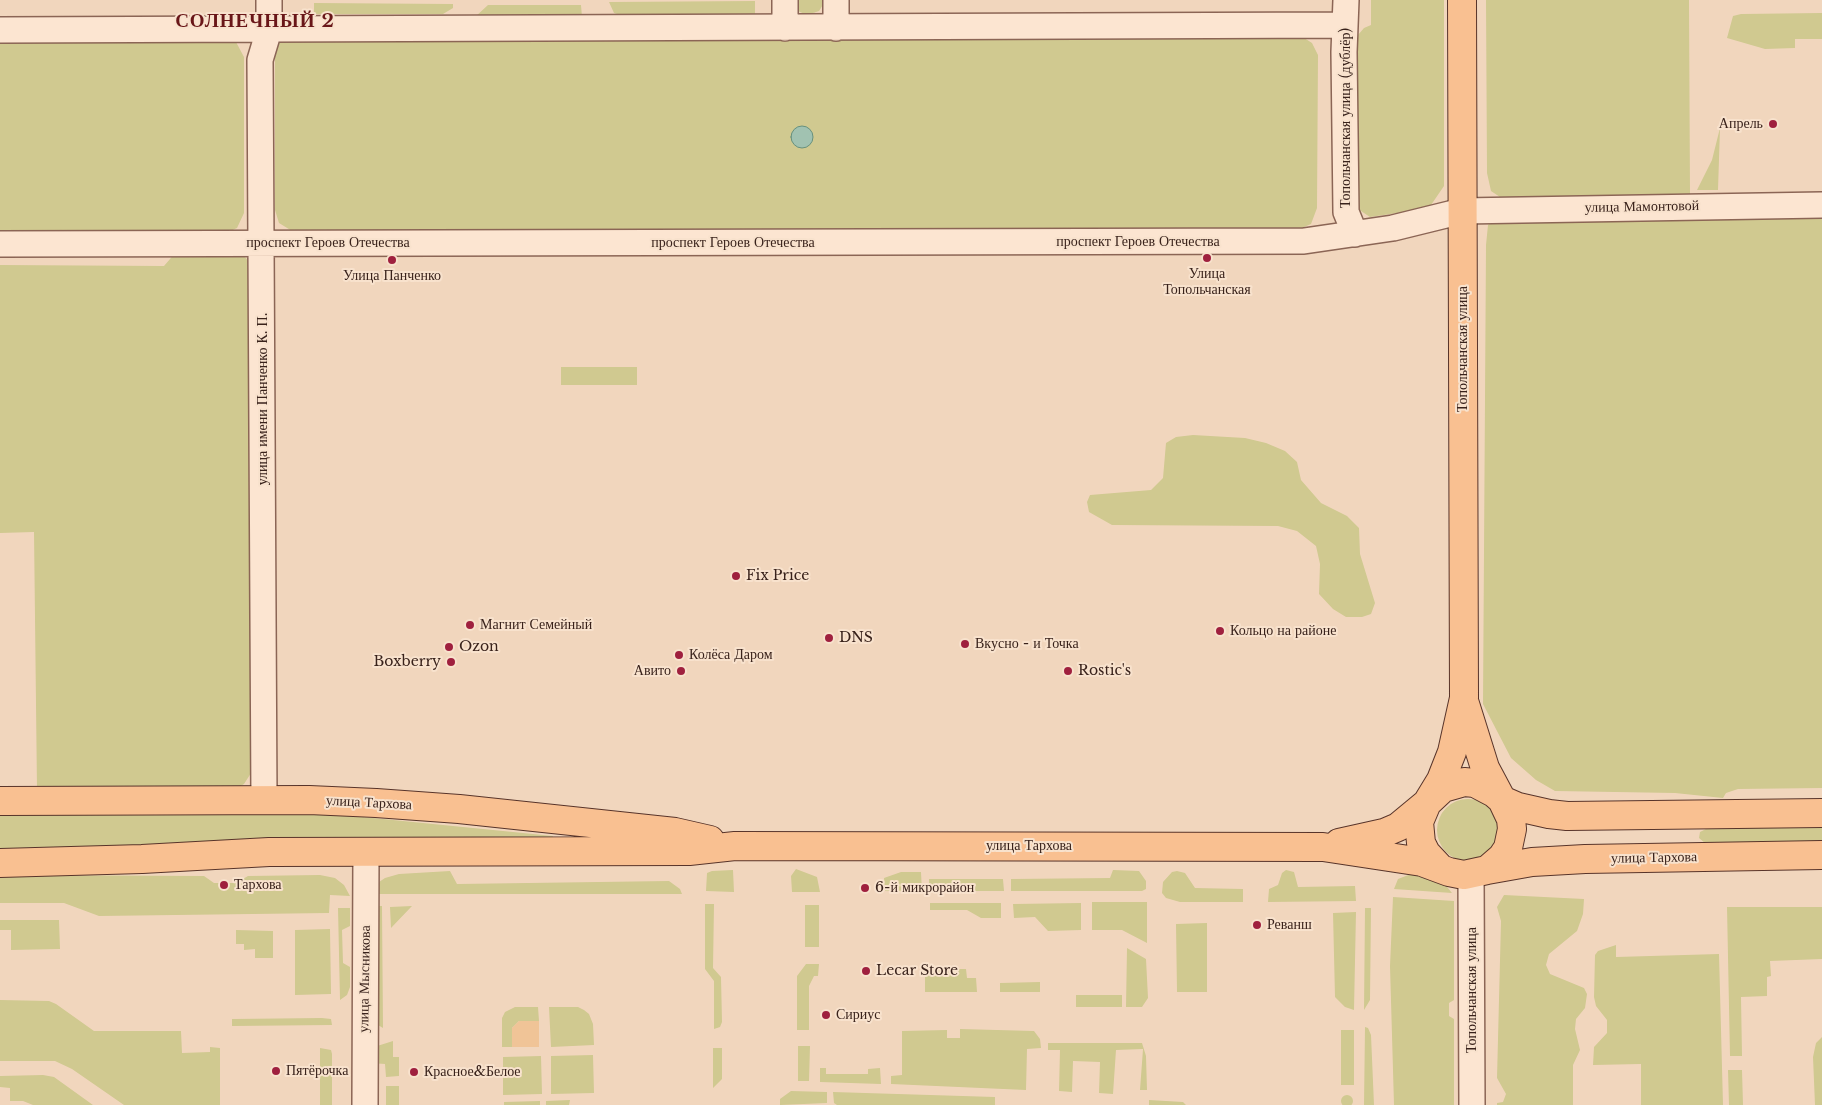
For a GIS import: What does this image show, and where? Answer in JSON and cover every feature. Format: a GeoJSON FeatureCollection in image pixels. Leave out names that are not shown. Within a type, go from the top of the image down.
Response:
{"type":"FeatureCollection","features":[{"type":"Feature","properties":{"kind":"main road","name":"Топольчанская улица"},"geometry":{"type":"LineString","coordinates":[[1427,803],[1441,780],[1452,752],[1464,698],[1462,0]]}},
{"type":"Feature","properties":{"kind":"main road","name":"Топольчанская улица"},"geometry":{"type":"LineString","coordinates":[[1464,698],[1485,768],[1502,800]]}},
{"type":"Feature","properties":{"kind":"main road"},"geometry":{"type":"LineString","coordinates":[[1502,800],[1510,818],[1511,839],[1502,857],[1479,872],[1458,874],[1440,868],[1426,853],[1420,838],[1419,822],[1427,803],[1443,788],[1464,782],[1485,787],[1502,800],[1533,811],[1567,816],[1822,812]]}},
{"type":"Feature","properties":{"kind":"main road","name":"улица Тархова"},"geometry":{"type":"LineString","coordinates":[[0,801],[264,800],[376,803],[459,809],[675,832],[735,846]]}},
{"type":"Feature","properties":{"kind":"main road","name":"улица Тархова"},"geometry":{"type":"LineString","coordinates":[[1323,847],[1384,833],[1407,821],[1427,803]]}},
{"type":"Feature","properties":{"kind":"main road"},"geometry":{"type":"LineString","coordinates":[[1689,815],[1689,857]]}},
{"type":"Feature","properties":{"kind":"main road","name":"улица Тархова"},"geometry":{"type":"LineString","coordinates":[[0,863],[142,859],[269,852],[689,851],[735,846],[1323,847],[1400,858],[1440,868]]}},
{"type":"Feature","properties":{"kind":"main road","name":"улица Тархова"},"geometry":{"type":"LineString","coordinates":[[1479,872],[1532,862],[1822,855]]}},
{"type":"Feature","properties":{"kind":"street","name":"улица имени Панченко К. П."},"geometry":{"type":"LineString","coordinates":[[264,800],[260,60],[269,30],[269,0]]}},
{"type":"Feature","properties":{"kind":"street"},"geometry":{"type":"LineString","coordinates":[[785,0],[785,28]]}},
{"type":"Feature","properties":{"kind":"street"},"geometry":{"type":"LineString","coordinates":[[836,0],[836,28]]}},
{"type":"Feature","properties":{"kind":"street","name":"Топольчанская улица (дублёр)"},"geometry":{"type":"LineString","coordinates":[[1346,0],[1346,212],[1355,234]]}},
{"type":"Feature","properties":{"kind":"street"},"geometry":{"type":"LineString","coordinates":[[0,30],[1345,25]]}},
{"type":"Feature","properties":{"kind":"street","name":"улица Мамонтовой"},"geometry":{"type":"LineString","coordinates":[[1462,211],[1822,205]]}},
{"type":"Feature","properties":{"kind":"street","name":"проспект Героев Отечества"},"geometry":{"type":"LineString","coordinates":[[0,244],[1294,241],[1355,234],[1462,211]]}},
{"type":"Feature","properties":{"kind":"street","name":"улица Мысникова"},"geometry":{"type":"LineString","coordinates":[[365,1105],[366,852]]}},
{"type":"Feature","properties":{"kind":"street","name":"Топольчанская улица"},"geometry":{"type":"LineString","coordinates":[[1472,1105],[1479,872]]}},
{"type":"Feature","properties":{"kind":"shaded area"},"geometry":{"type":"Polygon","coordinates":[[[792,0],[826,0],[819,11],[807,15],[798,11],[792,0]]]}},
{"type":"Feature","properties":{"kind":"shaded area"},"geometry":{"type":"Polygon","coordinates":[[[1371,0],[1444,0],[1444,186],[1431,205],[1411,211],[1370,217],[1358,209],[1355,202],[1358,35],[1364,28],[1371,25],[1371,0]]]}},
{"type":"Feature","properties":{"kind":"shaded area"},"geometry":{"type":"Polygon","coordinates":[[[1486,0],[1689,0],[1690,196],[1500,197],[1491,191],[1487,173],[1486,0]]]}},
{"type":"Feature","properties":{"kind":"shaded area"},"geometry":{"type":"Polygon","coordinates":[[[755,1],[755,15],[620,15],[614,13],[609,2],[755,1]]]}},
{"type":"Feature","properties":{"kind":"shaded area"},"geometry":{"type":"Polygon","coordinates":[[[314,3],[453,4],[453,8],[443,14],[314,14],[314,3]]]}},
{"type":"Feature","properties":{"kind":"shaded area"},"geometry":{"type":"Polygon","coordinates":[[[488,5],[581,5],[582,17],[475,17],[488,5]]]}},
{"type":"Feature","properties":{"kind":"shaded area"},"geometry":{"type":"Polygon","coordinates":[[[1822,13],[1822,39],[1795,39],[1795,48],[1765,49],[1727,38],[1733,16],[1741,14],[1822,13]]]}},
{"type":"Feature","properties":{"kind":"shaded area"},"geometry":{"type":"Polygon","coordinates":[[[1298,34],[1312,43],[1318,55],[1317,208],[1311,224],[1297,230],[292,231],[279,223],[275,210],[275,54],[280,41],[1298,34]]]}},
{"type":"Feature","properties":{"kind":"shaded area"},"geometry":{"type":"Polygon","coordinates":[[[223,37],[236,42],[244,57],[244,213],[237,228],[226,233],[0,233],[0,38],[223,37]]]}},
{"type":"Feature","properties":{"kind":"shaded area"},"geometry":{"type":"Polygon","coordinates":[[[802,126],[810,129],[813,137],[810,145],[802,148],[794,145],[791,137],[794,129],[802,126]]]}},
{"type":"Feature","properties":{"kind":"shaded area"},"geometry":{"type":"Polygon","coordinates":[[[1720,128],[1718,190],[1697,190],[1712,160],[1720,128]]]}},
{"type":"Feature","properties":{"kind":"shaded area"},"geometry":{"type":"Polygon","coordinates":[[[1822,214],[1822,788],[1738,789],[1726,793],[1723,798],[1675,793],[1555,791],[1536,780],[1511,758],[1483,704],[1486,245],[1488,225],[1497,216],[1822,214]]]}},
{"type":"Feature","properties":{"kind":"shaded area"},"geometry":{"type":"Polygon","coordinates":[[[176,252],[236,252],[246,258],[251,266],[253,770],[244,784],[234,790],[37,790],[34,532],[0,533],[0,265],[164,266],[176,252]]]}},
{"type":"Feature","properties":{"kind":"shaded area"},"geometry":{"type":"Polygon","coordinates":[[[561,367],[637,367],[637,385],[561,385],[561,367]]]}},
{"type":"Feature","properties":{"kind":"shaded area"},"geometry":{"type":"Polygon","coordinates":[[[1193,435],[1245,438],[1266,443],[1285,451],[1297,462],[1301,480],[1321,503],[1347,516],[1359,528],[1360,554],[1375,603],[1371,614],[1362,617],[1346,617],[1333,609],[1319,594],[1320,564],[1316,546],[1297,531],[1278,526],[1112,525],[1089,512],[1087,502],[1090,495],[1151,490],[1163,478],[1166,443],[1176,437],[1193,435]]]}},
{"type":"Feature","properties":{"kind":"shaded area"},"geometry":{"type":"Polygon","coordinates":[[[1468,799],[1480,801],[1490,808],[1497,818],[1499,830],[1497,842],[1490,852],[1480,859],[1468,861],[1456,859],[1446,852],[1439,842],[1437,830],[1439,818],[1446,808],[1456,801],[1468,799]]]}},
{"type":"Feature","properties":{"kind":"shaded area"},"geometry":{"type":"Polygon","coordinates":[[[0,812],[313,812],[553,836],[550,842],[0,850],[0,812]]]}},
{"type":"Feature","properties":{"kind":"shaded area"},"geometry":{"type":"Polygon","coordinates":[[[1822,826],[1822,842],[1705,843],[1699,838],[1700,832],[1710,827],[1822,826]]]}},
{"type":"Feature","properties":{"kind":"shaded area"},"geometry":{"type":"Polygon","coordinates":[[[796,869],[817,877],[820,892],[792,892],[791,876],[796,869]]]}},
{"type":"Feature","properties":{"kind":"shaded area"},"geometry":{"type":"Polygon","coordinates":[[[733,870],[734,892],[706,891],[707,873],[733,870]]]}},
{"type":"Feature","properties":{"kind":"shaded area"},"geometry":{"type":"Polygon","coordinates":[[[1113,870],[1139,871],[1146,881],[1146,889],[1142,891],[1011,891],[1011,879],[1110,878],[1113,870]]]}},
{"type":"Feature","properties":{"kind":"shaded area"},"geometry":{"type":"Polygon","coordinates":[[[1286,870],[1294,872],[1298,887],[1355,886],[1356,901],[1268,902],[1269,889],[1278,885],[1282,873],[1286,870]]]}},
{"type":"Feature","properties":{"kind":"shaded area"},"geometry":{"type":"Polygon","coordinates":[[[450,871],[457,884],[669,881],[680,889],[682,894],[371,894],[376,884],[385,878],[399,874],[450,871]]]}},
{"type":"Feature","properties":{"kind":"shaded area"},"geometry":{"type":"Polygon","coordinates":[[[901,872],[921,872],[922,892],[885,891],[884,878],[901,872]]]}},
{"type":"Feature","properties":{"kind":"shaded area"},"geometry":{"type":"Polygon","coordinates":[[[1172,872],[1185,873],[1195,888],[1243,889],[1243,902],[1180,902],[1166,898],[1162,893],[1163,882],[1172,872]]]}},
{"type":"Feature","properties":{"kind":"shaded area"},"geometry":{"type":"Polygon","coordinates":[[[1411,874],[1422,875],[1443,882],[1452,893],[1394,889],[1398,879],[1411,874]]]}},
{"type":"Feature","properties":{"kind":"shaded area"},"geometry":{"type":"Polygon","coordinates":[[[0,875],[204,876],[214,883],[236,883],[248,876],[320,875],[335,878],[344,885],[350,896],[330,895],[329,913],[99,916],[64,903],[0,903],[0,875]]]}},
{"type":"Feature","properties":{"kind":"shaded area"},"geometry":{"type":"Polygon","coordinates":[[[929,879],[1003,879],[1004,891],[929,891],[929,879]]]}},
{"type":"Feature","properties":{"kind":"shaded area"},"geometry":{"type":"Polygon","coordinates":[[[1504,895],[1584,899],[1583,914],[1577,931],[1549,954],[1546,965],[1550,974],[1584,988],[1587,994],[1585,1008],[1576,1019],[1575,1029],[1580,1050],[1573,1065],[1573,1105],[1497,1105],[1497,1103],[1503,1102],[1506,1094],[1497,1078],[1501,921],[1497,907],[1504,895]]]}},
{"type":"Feature","properties":{"kind":"shaded area"},"geometry":{"type":"Polygon","coordinates":[[[1393,897],[1454,901],[1454,1000],[1449,1003],[1449,1016],[1454,1019],[1454,1105],[1394,1105],[1390,966],[1393,897]]]}},
{"type":"Feature","properties":{"kind":"shaded area"},"geometry":{"type":"Polygon","coordinates":[[[1092,902],[1147,902],[1147,943],[1122,930],[1092,930],[1092,902]]]}},
{"type":"Feature","properties":{"kind":"shaded area"},"geometry":{"type":"Polygon","coordinates":[[[930,903],[1001,903],[1001,918],[981,918],[967,910],[930,910],[930,903]]]}},
{"type":"Feature","properties":{"kind":"shaded area"},"geometry":{"type":"Polygon","coordinates":[[[1081,903],[1081,930],[1048,931],[1035,917],[1014,918],[1013,904],[1081,903]]]}},
{"type":"Feature","properties":{"kind":"shaded area"},"geometry":{"type":"Polygon","coordinates":[[[705,904],[714,904],[713,968],[721,977],[722,1022],[720,1027],[714,1029],[714,981],[705,969],[705,904]]]}},
{"type":"Feature","properties":{"kind":"shaded area"},"geometry":{"type":"Polygon","coordinates":[[[805,905],[819,905],[819,947],[805,947],[805,905]]]}},
{"type":"Feature","properties":{"kind":"shaded area"},"geometry":{"type":"Polygon","coordinates":[[[370,906],[382,906],[383,1028],[378,1025],[370,906]]]}},
{"type":"Feature","properties":{"kind":"shaded area"},"geometry":{"type":"Polygon","coordinates":[[[412,906],[391,928],[390,907],[412,906]]]}},
{"type":"Feature","properties":{"kind":"shaded area"},"geometry":{"type":"Polygon","coordinates":[[[1727,907],[1822,907],[1822,959],[1770,961],[1771,976],[1767,977],[1767,996],[1741,997],[1742,1056],[1730,1056],[1727,907]]]}},
{"type":"Feature","properties":{"kind":"shaded area"},"geometry":{"type":"Polygon","coordinates":[[[338,908],[350,908],[350,926],[342,930],[343,963],[350,967],[350,987],[347,995],[340,1000],[338,908]]]}},
{"type":"Feature","properties":{"kind":"shaded area"},"geometry":{"type":"Polygon","coordinates":[[[1365,908],[1371,908],[1370,1000],[1364,1010],[1365,908]]]}},
{"type":"Feature","properties":{"kind":"shaded area"},"geometry":{"type":"Polygon","coordinates":[[[1356,912],[1354,1010],[1345,1007],[1335,997],[1333,913],[1356,912]]]}},
{"type":"Feature","properties":{"kind":"shaded area"},"geometry":{"type":"Polygon","coordinates":[[[0,920],[59,920],[60,949],[11,950],[11,930],[0,930],[0,920]]]}},
{"type":"Feature","properties":{"kind":"shaded area"},"geometry":{"type":"Polygon","coordinates":[[[1207,923],[1207,992],[1177,992],[1176,924],[1207,923]]]}},
{"type":"Feature","properties":{"kind":"shaded area"},"geometry":{"type":"Polygon","coordinates":[[[330,929],[331,994],[295,995],[295,930],[330,929]]]}},
{"type":"Feature","properties":{"kind":"shaded area"},"geometry":{"type":"Polygon","coordinates":[[[236,930],[273,931],[273,958],[255,958],[255,949],[244,950],[244,944],[236,944],[236,930]]]}},
{"type":"Feature","properties":{"kind":"shaded area"},"geometry":{"type":"Polygon","coordinates":[[[1616,945],[1616,957],[1719,954],[1723,1105],[1641,1105],[1641,1064],[1593,1065],[1594,1047],[1607,1033],[1607,1020],[1596,1006],[1594,997],[1595,955],[1598,951],[1616,945]]]}},
{"type":"Feature","properties":{"kind":"shaded area"},"geometry":{"type":"Polygon","coordinates":[[[1127,948],[1146,959],[1148,998],[1142,1007],[1126,1007],[1127,948]]]}},
{"type":"Feature","properties":{"kind":"shaded area"},"geometry":{"type":"Polygon","coordinates":[[[806,964],[819,964],[818,976],[814,976],[809,986],[809,1030],[797,1030],[797,976],[806,964]]]}},
{"type":"Feature","properties":{"kind":"shaded area"},"geometry":{"type":"Polygon","coordinates":[[[925,969],[966,969],[967,978],[976,978],[977,992],[925,992],[925,969]]]}},
{"type":"Feature","properties":{"kind":"shaded area"},"geometry":{"type":"Polygon","coordinates":[[[1040,982],[1040,992],[1000,992],[1000,983],[1040,982]]]}},
{"type":"Feature","properties":{"kind":"shaded area"},"geometry":{"type":"Polygon","coordinates":[[[1076,995],[1122,995],[1122,1007],[1076,1007],[1076,995]]]}},
{"type":"Feature","properties":{"kind":"shaded area"},"geometry":{"type":"Polygon","coordinates":[[[0,1000],[49,1001],[94,1031],[181,1031],[182,1053],[210,1052],[210,1047],[220,1048],[220,1105],[124,1105],[72,1069],[55,1061],[0,1061],[0,1000]]]}},
{"type":"Feature","properties":{"kind":"shaded area"},"geometry":{"type":"Polygon","coordinates":[[[515,1007],[538,1007],[539,1021],[519,1021],[512,1028],[512,1047],[502,1047],[502,1018],[505,1012],[515,1007]]]}},
{"type":"Feature","properties":{"kind":"shaded area"},"geometry":{"type":"Polygon","coordinates":[[[549,1007],[578,1007],[589,1014],[593,1024],[594,1045],[551,1047],[549,1007]]]}},
{"type":"Feature","properties":{"kind":"shaded area"},"geometry":{"type":"Polygon","coordinates":[[[232,1019],[331,1019],[332,1025],[232,1026],[232,1019]]]}},
{"type":"Feature","properties":{"kind":"shaded area"},"geometry":{"type":"Polygon","coordinates":[[[1365,1027],[1368,1028],[1371,1035],[1374,1105],[1364,1105],[1365,1027]]]}},
{"type":"Feature","properties":{"kind":"shaded area"},"geometry":{"type":"Polygon","coordinates":[[[960,1029],[1034,1031],[1040,1039],[1041,1048],[1027,1049],[1026,1090],[891,1084],[891,1076],[902,1075],[902,1031],[947,1030],[947,1038],[960,1038],[960,1029]]]}},
{"type":"Feature","properties":{"kind":"shaded area"},"geometry":{"type":"Polygon","coordinates":[[[1341,1030],[1354,1030],[1354,1085],[1341,1085],[1341,1030]]]}},
{"type":"Feature","properties":{"kind":"shaded area"},"geometry":{"type":"Polygon","coordinates":[[[1822,1037],[1822,1105],[1815,1105],[1813,1057],[1816,1043],[1822,1037]]]}},
{"type":"Feature","properties":{"kind":"shaded area"},"geometry":{"type":"Polygon","coordinates":[[[393,1041],[393,1057],[399,1057],[399,1076],[386,1077],[385,1064],[371,1063],[374,1047],[393,1041]]]}},
{"type":"Feature","properties":{"kind":"shaded area"},"geometry":{"type":"Polygon","coordinates":[[[1048,1043],[1142,1043],[1146,1056],[1147,1090],[1140,1090],[1143,1049],[1116,1050],[1113,1094],[1099,1093],[1100,1062],[1073,1061],[1072,1092],[1059,1091],[1060,1050],[1048,1050],[1048,1043]]]}},
{"type":"Feature","properties":{"kind":"shaded area"},"geometry":{"type":"Polygon","coordinates":[[[798,1046],[810,1046],[809,1081],[798,1081],[798,1046]]]}},
{"type":"Feature","properties":{"kind":"shaded area"},"geometry":{"type":"Polygon","coordinates":[[[320,1048],[331,1050],[332,1054],[332,1105],[320,1105],[320,1048]]]}},
{"type":"Feature","properties":{"kind":"shaded area"},"geometry":{"type":"Polygon","coordinates":[[[713,1048],[722,1048],[722,1079],[713,1088],[713,1048]]]}},
{"type":"Feature","properties":{"kind":"shaded area"},"geometry":{"type":"Polygon","coordinates":[[[593,1055],[594,1093],[551,1094],[551,1056],[593,1055]]]}},
{"type":"Feature","properties":{"kind":"shaded area"},"geometry":{"type":"Polygon","coordinates":[[[541,1056],[542,1094],[503,1095],[503,1057],[541,1056]]]}},
{"type":"Feature","properties":{"kind":"shaded area"},"geometry":{"type":"Polygon","coordinates":[[[820,1068],[826,1068],[826,1074],[868,1074],[868,1069],[880,1068],[881,1084],[820,1082],[820,1068]]]}},
{"type":"Feature","properties":{"kind":"shaded area"},"geometry":{"type":"Polygon","coordinates":[[[1728,1070],[1742,1070],[1743,1105],[1729,1105],[1728,1070]]]}},
{"type":"Feature","properties":{"kind":"shaded area"},"geometry":{"type":"Polygon","coordinates":[[[43,1075],[54,1077],[93,1105],[33,1105],[23,1101],[10,1101],[10,1088],[0,1087],[0,1076],[43,1075]]]}},
{"type":"Feature","properties":{"kind":"shaded area"},"geometry":{"type":"Polygon","coordinates":[[[386,1086],[399,1086],[399,1105],[386,1105],[386,1086]]]}},
{"type":"Feature","properties":{"kind":"shaded area"},"geometry":{"type":"Polygon","coordinates":[[[791,1091],[827,1092],[827,1103],[780,1105],[780,1099],[791,1091]]]}},
{"type":"Feature","properties":{"kind":"shaded area"},"geometry":{"type":"Polygon","coordinates":[[[833,1092],[995,1097],[995,1105],[837,1105],[834,1103],[833,1092]]]}},
{"type":"Feature","properties":{"kind":"shaded area"},"geometry":{"type":"Polygon","coordinates":[[[1347,1095],[1353,1101],[1347,1107],[1341,1101],[1347,1095]]]}},
{"type":"Feature","properties":{"kind":"shaded area"},"geometry":{"type":"Polygon","coordinates":[[[570,1100],[569,1105],[546,1105],[546,1101],[570,1100]]]}},
{"type":"Feature","properties":{"kind":"shaded area"},"geometry":{"type":"Polygon","coordinates":[[[1149,1100],[1183,1102],[1186,1105],[1149,1105],[1149,1100]]]}},
{"type":"Feature","properties":{"kind":"shaded area"},"geometry":{"type":"Polygon","coordinates":[[[540,1101],[540,1105],[504,1105],[504,1102],[540,1101]]]}},
{"type":"Feature","properties":{"kind":"sand"},"geometry":{"type":"Polygon","coordinates":[[[519,1021],[539,1021],[539,1047],[512,1047],[512,1028],[519,1021]]]}},
{"type":"Feature","properties":{"kind":"place","name":"Апрель"},"geometry":{"type":"Point","coordinates":[1773,124]}},
{"type":"Feature","properties":{"kind":"place","name":"Улица Топольчанская"},"geometry":{"type":"Point","coordinates":[1207,258]}},
{"type":"Feature","properties":{"kind":"place","name":"Улица Панченко"},"geometry":{"type":"Point","coordinates":[392,260]}},
{"type":"Feature","properties":{"kind":"place","name":"Fix Price"},"geometry":{"type":"Point","coordinates":[736,576]}},
{"type":"Feature","properties":{"kind":"place","name":"Магнит Семейный"},"geometry":{"type":"Point","coordinates":[470,625]}},
{"type":"Feature","properties":{"kind":"place","name":"Кольцо на районе"},"geometry":{"type":"Point","coordinates":[1220,631]}},
{"type":"Feature","properties":{"kind":"place","name":"DNS"},"geometry":{"type":"Point","coordinates":[829,638]}},
{"type":"Feature","properties":{"kind":"place","name":"Вкусно - и Точка"},"geometry":{"type":"Point","coordinates":[965,644]}},
{"type":"Feature","properties":{"kind":"place","name":"Ozon"},"geometry":{"type":"Point","coordinates":[449,647]}},
{"type":"Feature","properties":{"kind":"place","name":"Колёса Даром"},"geometry":{"type":"Point","coordinates":[679,655]}},
{"type":"Feature","properties":{"kind":"place","name":"Boxberry"},"geometry":{"type":"Point","coordinates":[451,662]}},
{"type":"Feature","properties":{"kind":"place","name":"Авито"},"geometry":{"type":"Point","coordinates":[681,671]}},
{"type":"Feature","properties":{"kind":"place","name":"Rostic's"},"geometry":{"type":"Point","coordinates":[1068,671]}},
{"type":"Feature","properties":{"kind":"place","name":"Тархова"},"geometry":{"type":"Point","coordinates":[224,885]}},
{"type":"Feature","properties":{"kind":"place","name":"6-й микрорайон"},"geometry":{"type":"Point","coordinates":[865,888]}},
{"type":"Feature","properties":{"kind":"place","name":"Реванш"},"geometry":{"type":"Point","coordinates":[1257,925]}},
{"type":"Feature","properties":{"kind":"place","name":"Lecar Store"},"geometry":{"type":"Point","coordinates":[866,971]}},
{"type":"Feature","properties":{"kind":"place","name":"Сириус"},"geometry":{"type":"Point","coordinates":[826,1015]}},
{"type":"Feature","properties":{"kind":"place","name":"Пятёрочка"},"geometry":{"type":"Point","coordinates":[276,1071]}},
{"type":"Feature","properties":{"kind":"place","name":"Красное&Белое"},"geometry":{"type":"Point","coordinates":[414,1072]}},
{"type":"Feature","properties":{"kind":"district","name":"СОЛНЕЧНЫЙ 2"},"geometry":{"type":"Point","coordinates":[255,22]}}]}
